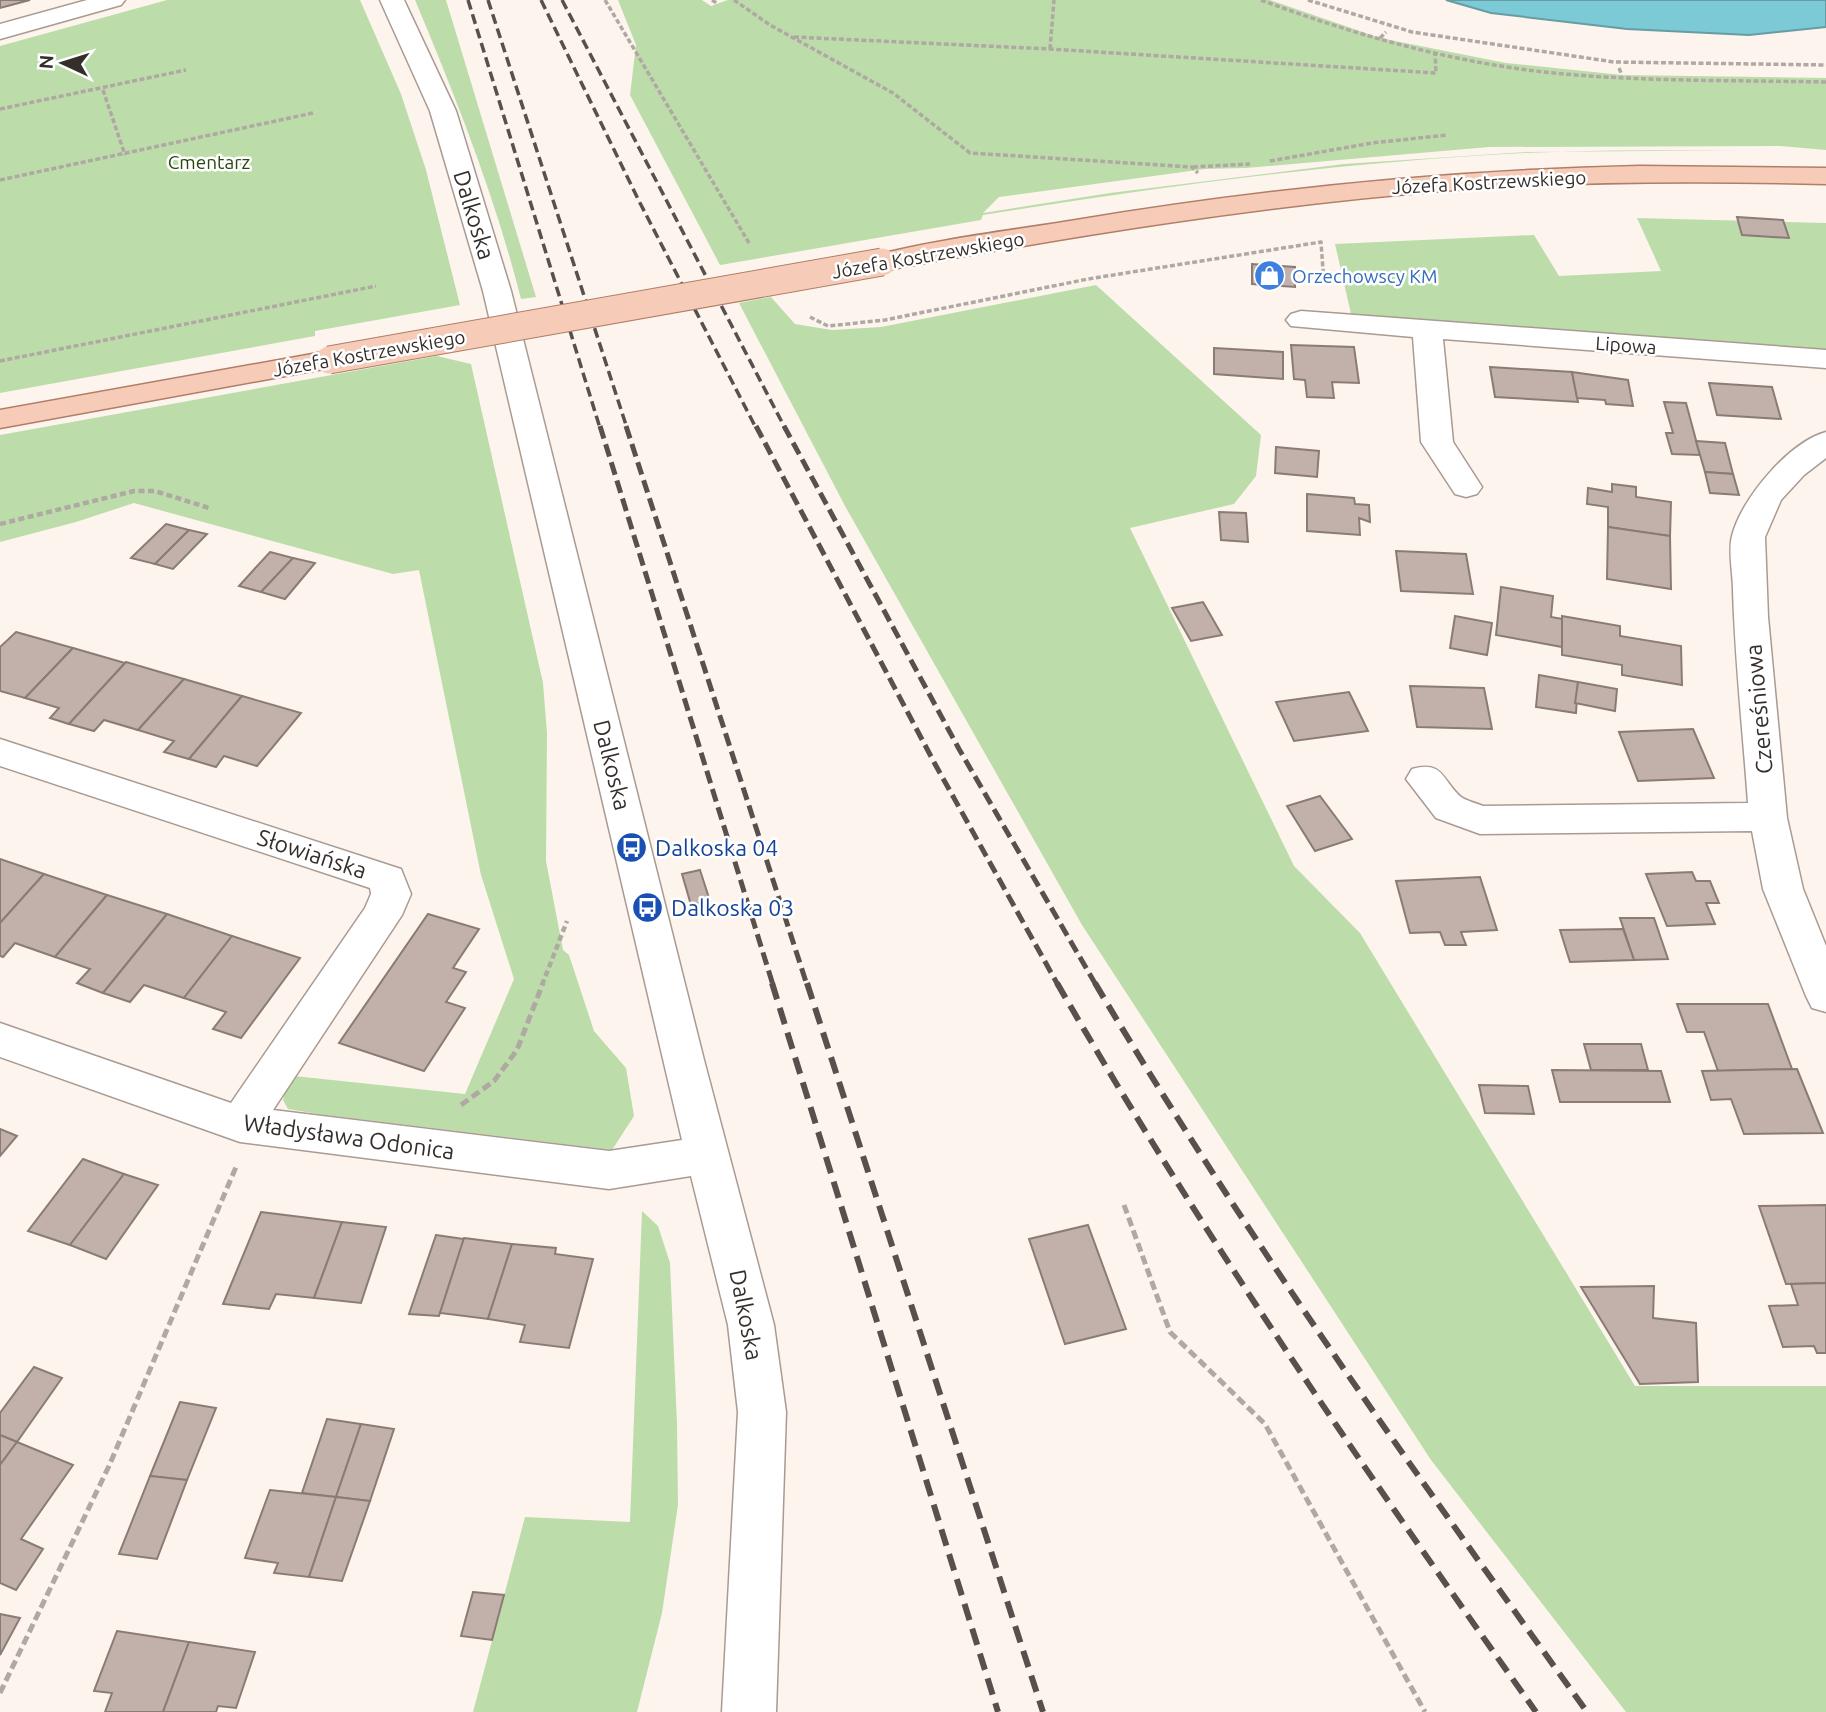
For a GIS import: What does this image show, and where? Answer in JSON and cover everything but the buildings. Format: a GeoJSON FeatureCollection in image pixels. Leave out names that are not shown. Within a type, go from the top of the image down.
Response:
{"type":"FeatureCollection","features":[{"type":"Feature","properties":{"kind":"main road","name":"Józefa Kostrzewskiego"},"geometry":{"type":"LineString","coordinates":[[0,421],[882,262],[1182,214],[1342,192],[1456,182],[1562,177],[1826,176]]}},
{"type":"Feature","properties":{"kind":"street"},"geometry":{"type":"LineString","coordinates":[[0,32],[113,0]]}},
{"type":"Feature","properties":{"kind":"street","name":"Dalkoska"},"geometry":{"type":"LineString","coordinates":[[392,0],[443,111],[497,291],[683,1060],[751,1325],[762,1412],[749,1712]]}},
{"type":"Feature","properties":{"kind":"street","name":"Lipowa"},"geometry":{"type":"LineString","coordinates":[[1314,322],[1826,359]]}},
{"type":"Feature","properties":{"kind":"street"},"geometry":{"type":"LineString","coordinates":[[1427,331],[1437,442],[1466,488]]}},
{"type":"Feature","properties":{"kind":"street","name":"Czereśniowa"},"geometry":{"type":"LineString","coordinates":[[1826,442],[1793,467],[1767,496],[1748,537],[1751,617],[1768,818],[1783,888],[1826,996]]}},
{"type":"Feature","properties":{"kind":"street","name":"Słowiańska"},"geometry":{"type":"LineString","coordinates":[[0,752],[387,879],[391,894],[382,915],[239,1144]]}},
{"type":"Feature","properties":{"kind":"street"},"geometry":{"type":"LineString","coordinates":[[1425,779],[1449,808],[1480,820],[1708,816],[1768,818]]}},
{"type":"Feature","properties":{"kind":"street","name":"Władysława Odonica"},"geometry":{"type":"LineString","coordinates":[[0,1040],[239,1144],[389,1143],[609,1170],[709,1154]]}},
{"type":"Feature","properties":{"kind":"path"},"geometry":{"type":"LineString","coordinates":[[605,0],[751,247]]}},
{"type":"Feature","properties":{"kind":"path"},"geometry":{"type":"LineString","coordinates":[[712,0],[718,4]]}},
{"type":"Feature","properties":{"kind":"path"},"geometry":{"type":"LineString","coordinates":[[734,0],[893,93],[970,153],[1194,168],[1257,163]]}},
{"type":"Feature","properties":{"kind":"path"},"geometry":{"type":"LineString","coordinates":[[1050,49],[1054,0]]}},
{"type":"Feature","properties":{"kind":"path"},"geometry":{"type":"LineString","coordinates":[[1261,0],[1366,37],[1503,66],[1613,77],[1826,82]]}},
{"type":"Feature","properties":{"kind":"path"},"geometry":{"type":"LineString","coordinates":[[1308,0],[1412,32],[1614,62],[1826,65]]}},
{"type":"Feature","properties":{"kind":"path"},"geometry":{"type":"LineString","coordinates":[[1380,38],[1386,32]]}},
{"type":"Feature","properties":{"kind":"path"},"geometry":{"type":"LineString","coordinates":[[794,37],[1050,49],[1436,73],[1435,52]]}},
{"type":"Feature","properties":{"kind":"path"},"geometry":{"type":"LineString","coordinates":[[1619,68],[1622,75]]}},
{"type":"Feature","properties":{"kind":"path"},"geometry":{"type":"LineString","coordinates":[[0,109],[186,70]]}},
{"type":"Feature","properties":{"kind":"path"},"geometry":{"type":"LineString","coordinates":[[103,89],[125,155]]}},
{"type":"Feature","properties":{"kind":"path"},"geometry":{"type":"LineString","coordinates":[[0,180],[313,113]]}},
{"type":"Feature","properties":{"kind":"path"},"geometry":{"type":"LineString","coordinates":[[1270,161],[1372,143],[1447,135]]}},
{"type":"Feature","properties":{"kind":"path"},"geometry":{"type":"LineString","coordinates":[[804,315],[828,326],[885,320],[1088,279],[1321,242],[1314,322]]}},
{"type":"Feature","properties":{"kind":"path"},"geometry":{"type":"LineString","coordinates":[[0,361],[376,286]]}},
{"type":"Feature","properties":{"kind":"path"},"geometry":{"type":"LineString","coordinates":[[0,524],[134,491],[155,491],[209,508]]}},
{"type":"Feature","properties":{"kind":"path"},"geometry":{"type":"LineString","coordinates":[[389,1143],[461,1105],[494,1081],[517,1051],[567,921]]}},
{"type":"Feature","properties":{"kind":"path"},"geometry":{"type":"LineString","coordinates":[[0,1693],[109,1466],[239,1144]]}},
{"type":"Feature","properties":{"kind":"path"},"geometry":{"type":"LineString","coordinates":[[1124,1205],[1170,1332],[1265,1424],[1425,1712]]}},
{"type":"Feature","properties":{"kind":"green space","name":"Cmentarz"},"geometry":{"type":"Polygon","coordinates":[[[167,0],[360,0],[401,94],[426,170],[460,305],[315,331],[315,336],[0,393],[0,46],[167,0]]]}},
{"type":"Feature","properties":{"kind":"green space"},"geometry":{"type":"Polygon","coordinates":[[[415,0],[446,0],[536,297],[521,299],[474,148],[415,0]]]}},
{"type":"Feature","properties":{"kind":"green space"},"geometry":{"type":"Polygon","coordinates":[[[618,0],[702,0],[711,6],[728,0],[1270,0],[1380,38],[1506,63],[1622,75],[1826,78],[1826,150],[1780,146],[1489,147],[1246,168],[1205,169],[999,197],[983,213],[1110,193],[1344,164],[1558,152],[1389,162],[1118,194],[983,215],[981,220],[720,265],[630,95],[636,45],[618,0]]]}},
{"type":"Feature","properties":{"kind":"green space"},"geometry":{"type":"Polygon","coordinates":[[[1752,150],[1558,152],[1622,151],[1752,150]]]}},
{"type":"Feature","properties":{"kind":"green space"},"geometry":{"type":"Polygon","coordinates":[[[1637,218],[1826,223],[1826,349],[1351,314],[1335,244],[1534,235],[1559,276],[1661,271],[1637,218]]]}},
{"type":"Feature","properties":{"kind":"green space"},"geometry":{"type":"Polygon","coordinates":[[[1096,285],[1261,435],[1256,476],[1234,504],[1130,528],[1294,866],[1360,933],[1635,1386],[1826,1386],[1826,1712],[1626,1712],[1431,1460],[1082,925],[845,506],[739,303],[771,297],[795,324],[832,330],[881,327],[1096,285]]]}},
{"type":"Feature","properties":{"kind":"green space"},"geometry":{"type":"Polygon","coordinates":[[[437,356],[471,364],[543,683],[547,733],[546,861],[563,950],[569,955],[594,1031],[626,1068],[634,1116],[612,1150],[318,1114],[288,1109],[283,1100],[287,1085],[294,1076],[465,1094],[514,979],[481,875],[419,570],[393,574],[134,503],[0,542],[0,435],[437,356]]]}},
{"type":"Feature","properties":{"kind":"green space"},"geometry":{"type":"Polygon","coordinates":[[[642,1211],[658,1226],[670,1263],[678,1505],[662,1613],[637,1712],[473,1712],[525,1517],[630,1522],[642,1211]]]}},
{"type":"Feature","properties":{"kind":"water"},"geometry":{"type":"Polygon","coordinates":[[[1446,0],[1826,0],[1826,27],[1749,35],[1627,29],[1491,13],[1446,0]]]}},
{"type":"Feature","properties":{"kind":"railway"},"geometry":{"type":"LineString","coordinates":[[468,0],[600,428]]}},
{"type":"Feature","properties":{"kind":"railway"},"geometry":{"type":"LineString","coordinates":[[488,0],[627,428]]}},
{"type":"Feature","properties":{"kind":"railway"},"geometry":{"type":"LineString","coordinates":[[541,0],[639,201],[756,428]]}},
{"type":"Feature","properties":{"kind":"railway"},"geometry":{"type":"LineString","coordinates":[[562,0],[785,428]]}},
{"type":"Feature","properties":{"kind":"railway"},"geometry":{"type":"LineString","coordinates":[[600,426],[773,985]]}},
{"type":"Feature","properties":{"kind":"railway"},"geometry":{"type":"LineString","coordinates":[[626,426],[807,985]]}},
{"type":"Feature","properties":{"kind":"railway"},"geometry":{"type":"LineString","coordinates":[[756,426],[935,764],[1058,985]]}},
{"type":"Feature","properties":{"kind":"railway"},"geometry":{"type":"LineString","coordinates":[[784,426],[959,749],[1096,985]]}},
{"type":"Feature","properties":{"kind":"railway"},"geometry":{"type":"LineString","coordinates":[[772,983],[998,1712]]}},
{"type":"Feature","properties":{"kind":"railway"},"geometry":{"type":"LineString","coordinates":[[807,983],[1043,1712]]}},
{"type":"Feature","properties":{"kind":"railway"},"geometry":{"type":"LineString","coordinates":[[1057,983],[1112,1077],[1228,1262],[1411,1534],[1536,1712]]}},
{"type":"Feature","properties":{"kind":"railway"},"geometry":{"type":"LineString","coordinates":[[1095,983],[1271,1262],[1395,1443],[1587,1712]]}},
{"type":"Feature","properties":{"kind":"place","name":"Orzechowscy KM"},"geometry":{"type":"Point","coordinates":[1269,276]}},
{"type":"Feature","properties":{"kind":"place","name":"Dalkoska 04"},"geometry":{"type":"Point","coordinates":[632,848]}},
{"type":"Feature","properties":{"kind":"place","name":"Dalkoska 03"},"geometry":{"type":"Point","coordinates":[648,908]}}]}
